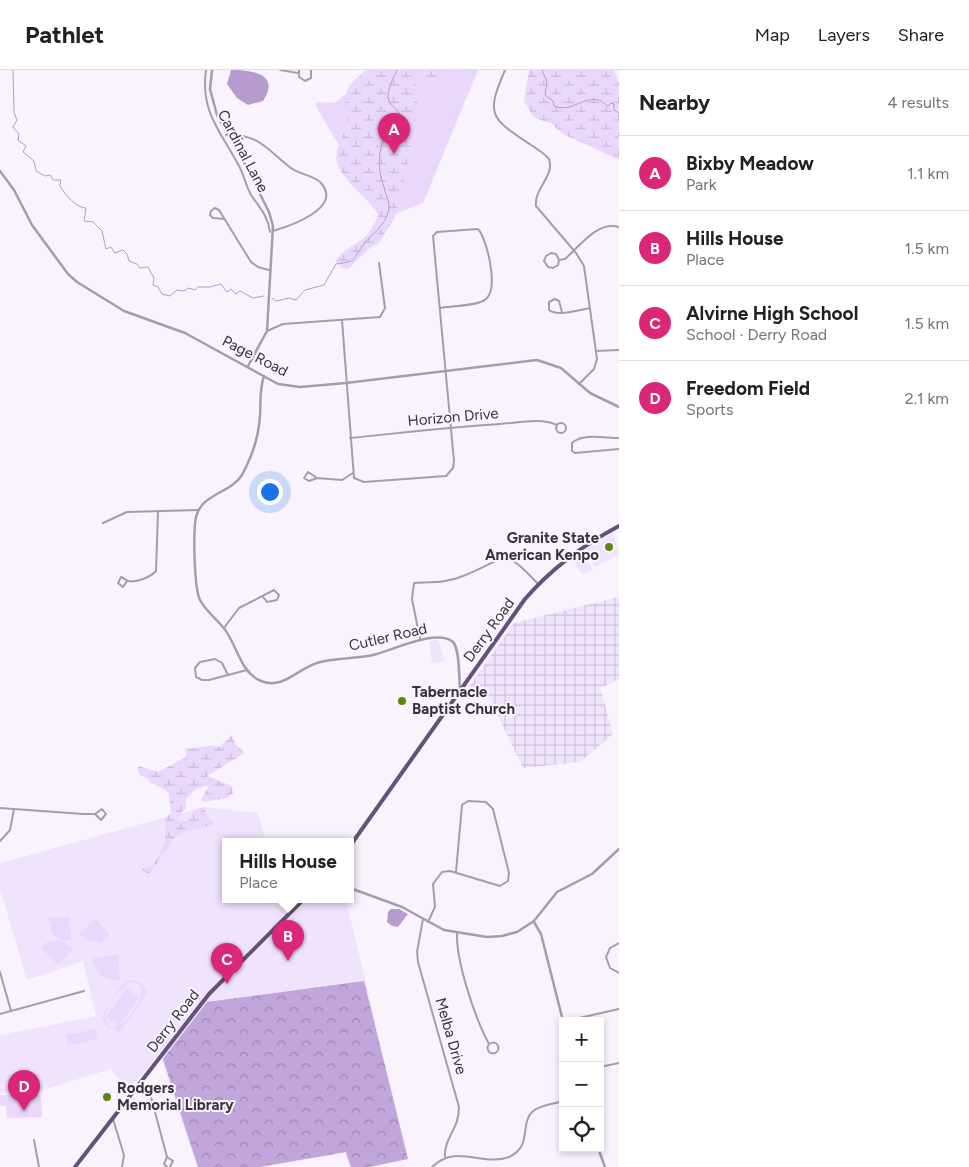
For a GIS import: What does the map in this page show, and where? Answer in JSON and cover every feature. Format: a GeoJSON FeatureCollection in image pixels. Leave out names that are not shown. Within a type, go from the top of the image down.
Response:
{"type":"FeatureCollection","features":[{"type":"Feature","properties":{"kind":"main road","name":"Derry Road"},"geometry":{"type":"LineString","coordinates":[[354,840],[514,613],[538,584],[572,555],[619,526]]}},
{"type":"Feature","properties":{"kind":"main road","name":"Derry Road"},"geometry":{"type":"LineString","coordinates":[[75,1167],[208,994],[300,903]]}},
{"type":"Feature","properties":{"kind":"street","name":"Cardinal Lane"},"geometry":{"type":"LineString","coordinates":[[206,70],[205,98],[212,120],[219,136],[240,167],[252,195],[264,211],[272,232]]}},
{"type":"Feature","properties":{"kind":"street"},"geometry":{"type":"LineString","coordinates":[[212,70],[211,98],[226,134],[267,208],[272,232],[267,331],[248,366]]}},
{"type":"Feature","properties":{"kind":"street"},"geometry":{"type":"LineString","coordinates":[[280,70],[298,71],[300,79],[307,80],[312,76],[311,70]]}},
{"type":"Feature","properties":{"kind":"street"},"geometry":{"type":"LineString","coordinates":[[505,70],[494,97],[496,116],[504,127],[549,159],[550,170],[538,192],[536,206],[574,251],[584,268],[596,351],[595,367],[579,384]]}},
{"type":"Feature","properties":{"kind":"street"},"geometry":{"type":"LineString","coordinates":[[226,134],[243,135],[259,140],[291,168],[318,180],[324,189],[325,202],[319,210],[272,232]]}},
{"type":"Feature","properties":{"kind":"street","name":"Page Road"},"geometry":{"type":"LineString","coordinates":[[0,171],[14,190],[32,225],[68,274],[77,282],[124,311],[185,333],[278,384],[292,386],[346,383],[537,360],[561,368],[594,396],[619,407]]}},
{"type":"Feature","properties":{"kind":"street","name":"Cardinal Lane"},"geometry":{"type":"LineString","coordinates":[[264,211],[267,208]]}},
{"type":"Feature","properties":{"kind":"street"},"geometry":{"type":"LineString","coordinates":[[224,219],[213,218],[210,212],[218,209],[253,263],[269,270]]}},
{"type":"Feature","properties":{"kind":"street"},"geometry":{"type":"LineString","coordinates":[[559,260],[565,259],[598,229],[609,226],[619,227]]}},
{"type":"Feature","properties":{"kind":"street"},"geometry":{"type":"LineString","coordinates":[[342,320],[354,478],[364,482],[446,476],[453,468],[454,461],[433,234],[478,228],[492,269],[489,295],[480,302],[440,308]]}},
{"type":"Feature","properties":{"kind":"street"},"geometry":{"type":"LineString","coordinates":[[552,253],[557,255],[559,260],[557,266],[552,268],[547,266],[544,261],[547,255],[552,253]]}},
{"type":"Feature","properties":{"kind":"street"},"geometry":{"type":"LineString","coordinates":[[267,331],[283,324],[377,318],[384,314],[385,305],[379,263]]}},
{"type":"Feature","properties":{"kind":"street"},"geometry":{"type":"LineString","coordinates":[[562,312],[559,301],[549,302],[548,306],[551,312],[562,312],[590,308]]}},
{"type":"Feature","properties":{"kind":"street"},"geometry":{"type":"LineString","coordinates":[[596,351],[619,350]]}},
{"type":"Feature","properties":{"kind":"street"},"geometry":{"type":"LineString","coordinates":[[228,675],[222,663],[215,659],[201,661],[195,668],[196,677],[203,681],[228,675],[247,670],[224,628],[206,608],[198,595],[195,529],[198,510],[213,496],[234,484],[243,472],[258,433],[259,392],[264,376]]}},
{"type":"Feature","properties":{"kind":"street","name":"Horizon Drive"},"geometry":{"type":"LineString","coordinates":[[350,438],[452,427],[543,422],[557,425],[564,424],[565,431],[558,432],[557,425]]}},
{"type":"Feature","properties":{"kind":"street"},"geometry":{"type":"LineString","coordinates":[[619,438],[594,437],[574,440],[572,451],[575,453],[619,449]]}},
{"type":"Feature","properties":{"kind":"street"},"geometry":{"type":"LineString","coordinates":[[317,478],[309,482],[304,478],[308,472],[317,478],[342,480],[353,474]]}},
{"type":"Feature","properties":{"kind":"street"},"geometry":{"type":"LineString","coordinates":[[104,523],[127,512],[198,510]]}},
{"type":"Feature","properties":{"kind":"street"},"geometry":{"type":"LineString","coordinates":[[127,581],[149,577],[156,571],[158,511]]}},
{"type":"Feature","properties":{"kind":"street"},"geometry":{"type":"LineString","coordinates":[[420,640],[412,603],[412,584],[456,578],[493,560],[504,558],[516,562],[538,584]]}},
{"type":"Feature","properties":{"kind":"street"},"geometry":{"type":"LineString","coordinates":[[224,628],[239,608],[274,590],[279,595],[274,602],[268,602],[263,597]]}},
{"type":"Feature","properties":{"kind":"street","name":"Cutler Road"},"geometry":{"type":"LineString","coordinates":[[247,670],[260,680],[278,682],[314,664],[372,655],[420,640],[438,638],[452,642],[456,648],[460,690]]}},
{"type":"Feature","properties":{"kind":"street"},"geometry":{"type":"LineString","coordinates":[[459,676],[466,680]]}},
{"type":"Feature","properties":{"kind":"street"},"geometry":{"type":"LineString","coordinates":[[428,922],[434,907],[432,889],[434,879],[444,871],[456,872],[497,885],[505,885],[508,881],[509,873],[493,809],[486,802],[468,801],[462,805],[456,872]]}},
{"type":"Feature","properties":{"kind":"street"},"geometry":{"type":"LineString","coordinates":[[0,808],[95,814],[101,820],[106,816],[106,812],[102,809],[98,810],[95,814]]}},
{"type":"Feature","properties":{"kind":"street"},"geometry":{"type":"LineString","coordinates":[[0,841],[10,830],[14,809]]}},
{"type":"Feature","properties":{"kind":"street"},"geometry":{"type":"LineString","coordinates":[[354,889],[402,906],[428,922],[457,933],[497,937],[517,932],[534,922],[557,892],[592,874],[619,849]]}},
{"type":"Feature","properties":{"kind":"street","name":"Melba Drive"},"geometry":{"type":"LineString","coordinates":[[423,919],[417,952],[418,962],[459,1107],[457,1125],[446,1142],[445,1157]]}},
{"type":"Feature","properties":{"kind":"street"},"geometry":{"type":"LineString","coordinates":[[534,922],[541,934],[564,1017]]}},
{"type":"Feature","properties":{"kind":"street"},"geometry":{"type":"LineString","coordinates":[[457,933],[465,978],[480,1026],[489,1044],[489,1052],[494,1054],[498,1052],[499,1046],[496,1043],[489,1044]]}},
{"type":"Feature","properties":{"kind":"street"},"geometry":{"type":"LineString","coordinates":[[619,943],[610,948],[606,957],[610,968],[619,973]]}},
{"type":"Feature","properties":{"kind":"street"},"geometry":{"type":"LineString","coordinates":[[0,972],[11,1012]]}},
{"type":"Feature","properties":{"kind":"street"},"geometry":{"type":"LineString","coordinates":[[0,1014],[84,991]]}},
{"type":"Feature","properties":{"kind":"street"},"geometry":{"type":"LineString","coordinates":[[583,1017],[619,1009]]}},
{"type":"Feature","properties":{"kind":"street"},"geometry":{"type":"LineString","coordinates":[[604,1066],[619,1063]]}},
{"type":"Feature","properties":{"kind":"street"},"geometry":{"type":"LineString","coordinates":[[139,1083],[151,1097],[167,1157],[173,1161],[168,1167],[163,1163],[167,1157]]}},
{"type":"Feature","properties":{"kind":"street"},"geometry":{"type":"LineString","coordinates":[[427,1166],[431,1167],[445,1157],[461,1156],[486,1161],[508,1158],[523,1145],[528,1119],[532,1113],[537,1108],[559,1102]]}},
{"type":"Feature","properties":{"kind":"street"},"geometry":{"type":"LineString","coordinates":[[112,1118],[116,1123],[124,1155],[122,1167]]}},
{"type":"Feature","properties":{"kind":"street"},"geometry":{"type":"LineString","coordinates":[[34,1140],[39,1167]]}},
{"type":"Feature","properties":{"kind":"street"},"geometry":{"type":"LineString","coordinates":[[600,1152],[606,1167]]}},
{"type":"Feature","properties":{"kind":"shaded area"},"geometry":{"type":"Polygon","coordinates":[[[231,70],[255,72],[266,79],[268,92],[263,101],[248,105],[237,98],[227,84],[231,70]]]}},
{"type":"Feature","properties":{"kind":"shaded area"},"geometry":{"type":"Polygon","coordinates":[[[613,533],[619,554],[596,567],[584,550],[613,533]]]}},
{"type":"Feature","properties":{"kind":"shaded area"},"geometry":{"type":"Polygon","coordinates":[[[581,552],[593,569],[583,575],[571,558],[581,552]]]}},
{"type":"Feature","properties":{"kind":"shaded area"},"geometry":{"type":"Polygon","coordinates":[[[619,597],[619,679],[600,688],[613,734],[580,762],[523,768],[490,699],[463,695],[514,623],[619,597]]]}},
{"type":"Feature","properties":{"kind":"shaded area"},"geometry":{"type":"Polygon","coordinates":[[[438,640],[445,661],[432,663],[429,641],[438,640]]]}},
{"type":"Feature","properties":{"kind":"shaded area"},"geometry":{"type":"Polygon","coordinates":[[[203,807],[258,813],[265,838],[222,838],[222,903],[284,903],[289,917],[305,903],[347,903],[408,1159],[373,1167],[350,1167],[345,1153],[263,1167],[197,1167],[159,1053],[129,1091],[111,1069],[39,1091],[0,1093],[0,1035],[96,1016],[83,961],[27,980],[0,889],[0,863],[203,807]]]}},
{"type":"Feature","properties":{"kind":"shaded area"},"geometry":{"type":"Polygon","coordinates":[[[391,909],[399,909],[408,914],[398,927],[392,926],[387,922],[388,912],[391,909]]]}},
{"type":"Feature","properties":{"kind":"green space"},"geometry":{"type":"Polygon","coordinates":[[[366,70],[460,70],[438,80],[428,78],[416,82],[415,94],[418,104],[403,189],[394,219],[378,244],[371,247],[348,269],[342,268],[335,261],[369,233],[378,215],[371,204],[343,175],[336,157],[346,124],[345,101],[347,89],[366,70]]]}},
{"type":"Feature","properties":{"kind":"green space"},"geometry":{"type":"Polygon","coordinates":[[[374,70],[478,70],[423,203],[382,219],[316,106],[316,102],[335,103],[374,70]]]}},
{"type":"Feature","properties":{"kind":"green space"},"geometry":{"type":"Polygon","coordinates":[[[529,70],[614,70],[619,83],[619,160],[563,134],[551,123],[534,118],[524,101],[529,70]]]}},
{"type":"Feature","properties":{"kind":"green space"},"geometry":{"type":"Polygon","coordinates":[[[232,735],[235,744],[244,752],[243,754],[207,776],[232,786],[233,793],[227,798],[204,802],[201,800],[209,786],[196,789],[186,799],[186,809],[182,811],[178,819],[180,822],[189,820],[194,811],[204,807],[207,817],[214,821],[213,825],[183,832],[174,839],[149,875],[141,869],[153,866],[165,843],[165,818],[171,813],[169,794],[166,790],[149,782],[149,779],[140,775],[137,770],[138,766],[158,772],[186,757],[185,748],[219,747],[232,735]]]}},
{"type":"Feature","properties":{"kind":"green space"},"geometry":{"type":"Polygon","coordinates":[[[70,917],[71,940],[62,941],[74,949],[58,965],[41,948],[47,942],[62,940],[53,935],[48,918],[70,917]]]}},
{"type":"Feature","properties":{"kind":"green space"},"geometry":{"type":"Polygon","coordinates":[[[95,919],[110,935],[100,943],[87,940],[79,934],[95,919]]]}},
{"type":"Feature","properties":{"kind":"green space"},"geometry":{"type":"Polygon","coordinates":[[[118,954],[120,980],[105,978],[98,972],[92,958],[118,954]]]}},
{"type":"Feature","properties":{"kind":"green space"},"geometry":{"type":"Polygon","coordinates":[[[130,980],[140,982],[148,992],[120,1032],[106,1026],[102,1016],[122,985],[130,980]],[[134,982],[129,983],[115,997],[105,1016],[105,1021],[110,1027],[116,1027],[121,1024],[133,1012],[140,998],[141,986],[134,982]]]}},
{"type":"Feature","properties":{"kind":"green space"},"geometry":{"type":"Polygon","coordinates":[[[364,981],[408,1159],[369,1167],[351,1167],[346,1152],[259,1167],[198,1167],[163,1059],[207,1002],[364,981]]]}},
{"type":"Feature","properties":{"kind":"green space"},"geometry":{"type":"Polygon","coordinates":[[[126,988],[139,997],[119,1026],[106,1017],[126,988]]]}},
{"type":"Feature","properties":{"kind":"green space"},"geometry":{"type":"Polygon","coordinates":[[[96,1029],[98,1039],[68,1046],[66,1035],[96,1029]]]}},
{"type":"Feature","properties":{"kind":"green space"},"geometry":{"type":"Polygon","coordinates":[[[0,1095],[41,1095],[42,1117],[7,1118],[6,1106],[0,1106],[0,1095]]]}},
{"type":"Feature","properties":{"kind":"waterway"},"geometry":{"type":"LineString","coordinates":[[13,70],[14,113],[17,120],[13,127],[19,134],[18,140],[26,146],[23,152],[34,161],[36,171],[45,176],[50,175],[53,180],[61,180],[60,186],[68,197],[75,204],[86,208],[84,221],[93,222],[102,231],[106,249],[111,247],[115,253],[123,250],[127,254],[129,261],[137,264],[140,268],[148,267],[154,278],[153,285],[158,287],[162,294],[170,296],[177,290],[184,291],[188,288],[195,290],[198,287],[210,287],[221,284],[227,292],[231,289],[236,294],[240,291],[253,298],[264,296]]}},
{"type":"Feature","properties":{"kind":"waterway"},"geometry":{"type":"LineString","coordinates":[[272,298],[276,301],[289,298],[296,300],[305,290],[324,285],[336,264],[352,261],[386,217],[389,204],[379,165],[383,143],[390,129],[401,129],[401,117],[388,97],[397,70]]}},
{"type":"Feature","properties":{"kind":"waterway"},"geometry":{"type":"LineString","coordinates":[[542,70],[547,82],[545,95],[553,101],[554,106],[566,108],[586,101],[598,100],[608,106],[611,103],[614,104],[614,110],[619,113]]}},
{"type":"Feature","properties":{"kind":"place","name":"Bixby Meadow"},"geometry":{"type":"Point","coordinates":[394,154]}},
{"type":"Feature","properties":{"kind":"place","name":"Granite State American Kenpo"},"geometry":{"type":"Point","coordinates":[609,547]}},
{"type":"Feature","properties":{"kind":"place","name":"Tabernacle Baptist Church"},"geometry":{"type":"Point","coordinates":[402,701]}},
{"type":"Feature","properties":{"kind":"place","name":"Hills House"},"geometry":{"type":"Point","coordinates":[288,961]}},
{"type":"Feature","properties":{"kind":"place","name":"Alvirne High School"},"geometry":{"type":"Point","coordinates":[227,984]}},
{"type":"Feature","properties":{"kind":"place","name":"Rodgers Memorial Library"},"geometry":{"type":"Point","coordinates":[107,1097]}},
{"type":"Feature","properties":{"kind":"place","name":"Freedom Field"},"geometry":{"type":"Point","coordinates":[24,1111]}}]}
